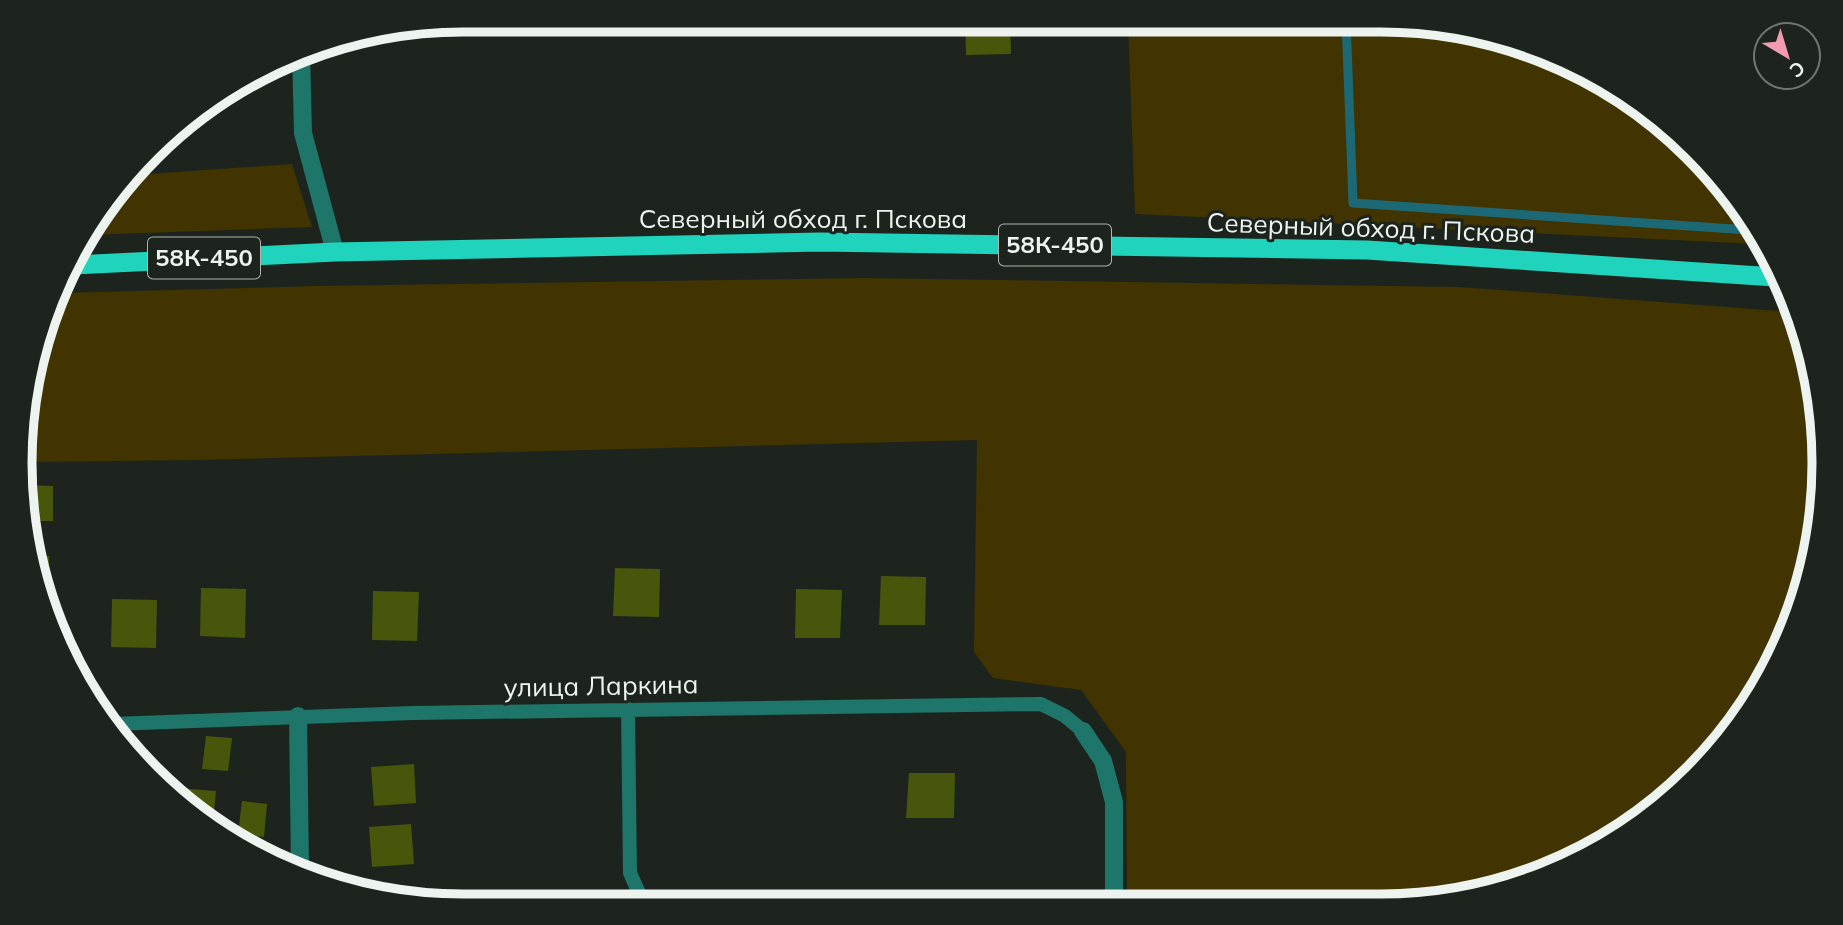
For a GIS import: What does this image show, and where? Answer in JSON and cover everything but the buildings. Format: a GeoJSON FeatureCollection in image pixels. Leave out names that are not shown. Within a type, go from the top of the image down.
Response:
{"type":"FeatureCollection","features":[{"type":"Feature","properties":{"kind":"highway","name":"Северный обход г. Пскова"},"geometry":{"type":"LineString","coordinates":[[335,252],[820,242],[1367,250],[1769,277]]}},
{"type":"Feature","properties":{"kind":"highway","name":"58К-450"},"geometry":{"type":"LineString","coordinates":[[80,265],[335,252]]}},
{"type":"Feature","properties":{"kind":"street"},"geometry":{"type":"LineString","coordinates":[[301,63],[303,133],[335,252]]}},
{"type":"Feature","properties":{"kind":"street"},"geometry":{"type":"LineString","coordinates":[[298,716],[300,862]]}},
{"type":"Feature","properties":{"kind":"street"},"geometry":{"type":"LineString","coordinates":[[1083,731],[1103,761],[1114,802],[1114,894]]}},
{"type":"Feature","properties":{"kind":"lane","name":"улица Ларкина"},"geometry":{"type":"LineString","coordinates":[[120,724],[298,716],[628,709],[1041,705],[1065,716],[1083,731]]}},
{"type":"Feature","properties":{"kind":"lane"},"geometry":{"type":"LineString","coordinates":[[628,709],[630,873],[639,894]]}},
{"type":"Feature","properties":{"kind":"shaded area"},"geometry":{"type":"Polygon","coordinates":[[[1128,32],[1409,32],[1465,40],[1519,54],[1596,89],[1665,138],[1705,178],[1752,244],[1135,214],[1128,32]]]}},
{"type":"Feature","properties":{"kind":"shaded area"},"geometry":{"type":"Polygon","coordinates":[[[292,164],[312,227],[97,235],[142,174],[292,164]]]}},
{"type":"Feature","properties":{"kind":"shaded area"},"geometry":{"type":"Polygon","coordinates":[[[865,278],[1459,287],[1784,311],[1797,351],[1808,406],[1812,462],[1808,519],[1789,601],[1767,653],[1739,702],[1705,747],[1665,787],[1596,836],[1519,871],[1437,890],[1380,894],[1127,894],[1126,752],[1081,690],[993,678],[974,652],[977,440],[32,462],[32,434],[40,378],[54,324],[66,293],[316,286],[865,278]]]}},
{"type":"Feature","properties":{"kind":"waterway"},"geometry":{"type":"LineString","coordinates":[[1346,32],[1353,203],[1743,230]]}}]}
